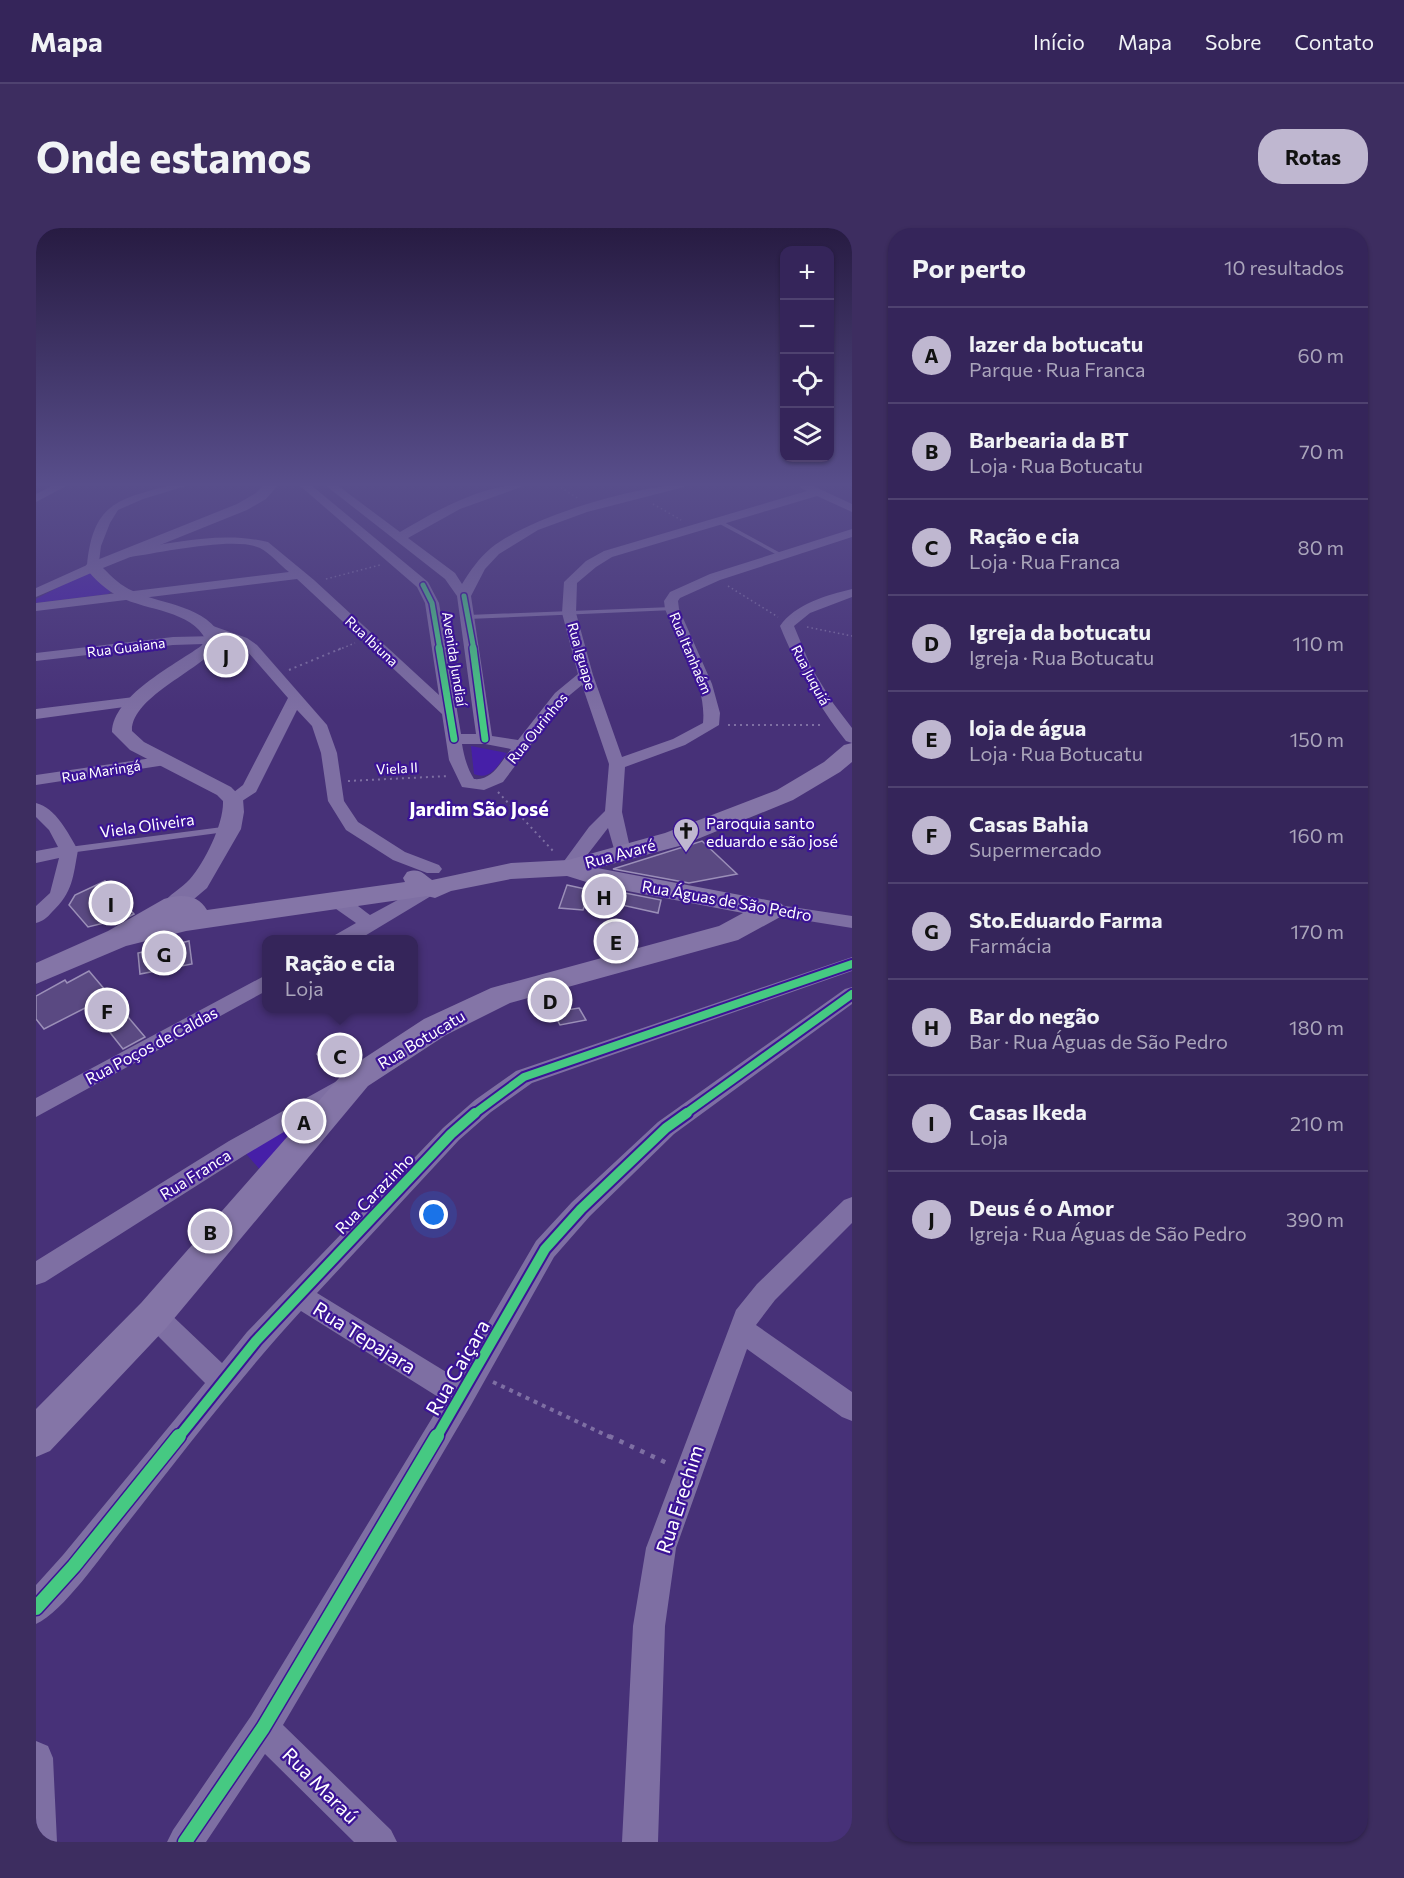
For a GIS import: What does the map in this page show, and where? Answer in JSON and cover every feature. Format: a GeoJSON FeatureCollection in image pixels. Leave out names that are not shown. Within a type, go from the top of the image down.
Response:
{"type":"FeatureCollection","features":[{"type":"Feature","properties":{"kind":"main road","name":"Rua Avaré"},"geometry":{"type":"LineString","coordinates":[[39,969],[183,909],[244,913],[347,898],[429,879],[568,868],[702,829],[786,795],[832,767],[852,750]]}},
{"type":"Feature","properties":{"kind":"main road","name":"Rua Águas de São Pedro"},"geometry":{"type":"LineString","coordinates":[[568,868],[596,877],[772,910]]}},
{"type":"Feature","properties":{"kind":"main road","name":"Rua Botucatu"},"geometry":{"type":"LineString","coordinates":[[36,1437],[154,1315],[357,1078],[435,1027],[516,989],[728,933],[772,910]]}},
{"type":"Feature","properties":{"kind":"street"},"geometry":{"type":"LineString","coordinates":[[93,567],[94,560]]}},
{"type":"Feature","properties":{"kind":"street"},"geometry":{"type":"LineString","coordinates":[[36,593],[111,560]]}},
{"type":"Feature","properties":{"kind":"street","name":"Rua Ibiuna"},"geometry":{"type":"LineString","coordinates":[[283,560],[449,712]]}},
{"type":"Feature","properties":{"kind":"street","name":"Avenida Jundiaí"},"geometry":{"type":"LineString","coordinates":[[429,560],[450,576],[464,596],[485,739]]}},
{"type":"Feature","properties":{"kind":"street"},"geometry":{"type":"LineString","coordinates":[[464,596],[471,579],[486,560]]}},
{"type":"Feature","properties":{"kind":"street","name":"Rua Iguape"},"geometry":{"type":"LineString","coordinates":[[597,560],[571,582],[569,613],[586,675],[617,764],[613,812],[622,852]]}},
{"type":"Feature","properties":{"kind":"street","name":"Rua Itanhaém"},"geometry":{"type":"LineString","coordinates":[[711,725],[712,708],[709,695],[672,609],[671,601],[675,595],[715,577],[769,560]]}},
{"type":"Feature","properties":{"kind":"street","name":"Avenida Jundiaí"},"geometry":{"type":"LineString","coordinates":[[397,561],[423,585],[432,603],[449,712],[463,775]]}},
{"type":"Feature","properties":{"kind":"street"},"geometry":{"type":"LineString","coordinates":[[93,567],[111,584],[128,595],[179,613],[185,619],[212,632],[242,641],[252,648],[322,731],[329,753],[336,801],[352,826],[399,856],[429,879],[370,924],[349,935]]}},
{"type":"Feature","properties":{"kind":"street"},"geometry":{"type":"LineString","coordinates":[[450,576],[471,579]]}},
{"type":"Feature","properties":{"kind":"street"},"geometry":{"type":"LineString","coordinates":[[36,607],[128,595],[304,579]]}},
{"type":"Feature","properties":{"kind":"street","name":"Rua Juquiá"},"geometry":{"type":"LineString","coordinates":[[852,593],[807,610],[788,623],[788,630],[804,667],[826,705],[846,726],[852,738]]}},
{"type":"Feature","properties":{"kind":"street"},"geometry":{"type":"LineString","coordinates":[[183,909],[230,829],[234,812],[233,799],[224,791],[136,746],[122,732],[123,720],[134,702],[207,650],[212,632]]}},
{"type":"Feature","properties":{"kind":"street","name":"Rua Guaiana"},"geometry":{"type":"LineString","coordinates":[[36,657],[173,641],[212,632]]}},
{"type":"Feature","properties":{"kind":"street","name":"Rua Ourinhos"},"geometry":{"type":"LineString","coordinates":[[490,784],[556,700],[586,675]]}},
{"type":"Feature","properties":{"kind":"street"},"geometry":{"type":"LineString","coordinates":[[556,700],[572,696],[597,705]]}},
{"type":"Feature","properties":{"kind":"street"},"geometry":{"type":"LineString","coordinates":[[233,799],[250,788],[294,699]]}},
{"type":"Feature","properties":{"kind":"street"},"geometry":{"type":"LineString","coordinates":[[36,714],[134,702]]}},
{"type":"Feature","properties":{"kind":"street"},"geometry":{"type":"LineString","coordinates":[[617,764],[679,742],[711,725]]}},
{"type":"Feature","properties":{"kind":"street"},"geometry":{"type":"LineString","coordinates":[[454,739],[485,739],[522,746]]}},
{"type":"Feature","properties":{"kind":"street","name":"Rua Maringá"},"geometry":{"type":"LineString","coordinates":[[36,780],[166,761]]}},
{"type":"Feature","properties":{"kind":"street"},"geometry":{"type":"LineString","coordinates":[[463,775],[472,785],[490,784]]}},
{"type":"Feature","properties":{"kind":"street"},"geometry":{"type":"LineString","coordinates":[[36,808],[56,827],[69,850],[58,896],[36,917]]}},
{"type":"Feature","properties":{"kind":"street"},"geometry":{"type":"LineString","coordinates":[[568,868],[595,831],[613,812]]}},
{"type":"Feature","properties":{"kind":"street"},"geometry":{"type":"LineString","coordinates":[[36,857],[69,850]]}},
{"type":"Feature","properties":{"kind":"street"},"geometry":{"type":"LineString","coordinates":[[347,898],[370,924]]}},
{"type":"Feature","properties":{"kind":"street","name":"Rua Águas de São Pedro"},"geometry":{"type":"LineString","coordinates":[[772,910],[852,922]]}},
{"type":"Feature","properties":{"kind":"street","name":"Rua Carazinho"},"geometry":{"type":"LineString","coordinates":[[36,1608],[74,1566],[256,1341],[360,1228],[451,1134],[483,1106],[524,1077],[852,964]]}},
{"type":"Feature","properties":{"kind":"street","name":"Rua Poços de Caldas"},"geometry":{"type":"LineString","coordinates":[[36,1108],[262,985]]}},
{"type":"Feature","properties":{"kind":"street","name":"Rua Caiçara"},"geometry":{"type":"LineString","coordinates":[[185,1842],[263,1728],[468,1385],[545,1249],[581,1209],[666,1128],[852,994]]}},
{"type":"Feature","properties":{"kind":"street","name":"Rua Franca"},"geometry":{"type":"LineString","coordinates":[[36,1274],[254,1137],[357,1078]]}},
{"type":"Feature","properties":{"kind":"street","name":"Rua Erechim"},"geometry":{"type":"LineString","coordinates":[[640,1842],[649,1626],[661,1548],[740,1329],[766,1292],[852,1207]]}},
{"type":"Feature","properties":{"kind":"street","name":"Rua Tepajara"},"geometry":{"type":"LineString","coordinates":[[299,1296],[468,1385]]}},
{"type":"Feature","properties":{"kind":"street"},"geometry":{"type":"LineString","coordinates":[[154,1315],[223,1382]]}},
{"type":"Feature","properties":{"kind":"street"},"geometry":{"type":"LineString","coordinates":[[740,1329],[852,1408]]}},
{"type":"Feature","properties":{"kind":"street","name":"Rua Maraú"},"geometry":{"type":"LineString","coordinates":[[263,1728],[379,1842]]}},
{"type":"Feature","properties":{"kind":"street"},"geometry":{"type":"LineString","coordinates":[[36,1758],[39,1842]]}},
{"type":"Feature","properties":{"kind":"lane"},"geometry":{"type":"LineString","coordinates":[[468,617],[672,609]]}},
{"type":"Feature","properties":{"kind":"lane","name":"Viela Oliveira"},"geometry":{"type":"LineString","coordinates":[[69,850],[230,829]]}},
{"type":"Feature","properties":{"kind":"path"},"geometry":{"type":"LineString","coordinates":[[304,579],[397,561]]}},
{"type":"Feature","properties":{"kind":"path"},"geometry":{"type":"LineString","coordinates":[[715,577],[788,623],[852,636]]}},
{"type":"Feature","properties":{"kind":"path"},"geometry":{"type":"LineString","coordinates":[[276,675],[368,637]]}},
{"type":"Feature","properties":{"kind":"path"},"geometry":{"type":"LineString","coordinates":[[711,725],[846,726]]}},
{"type":"Feature","properties":{"kind":"path"},"geometry":{"type":"LineString","coordinates":[[490,784],[568,868]]}},
{"type":"Feature","properties":{"kind":"path"},"geometry":{"type":"LineString","coordinates":[[468,1385],[687,1473]]}},
{"type":"Feature","properties":{"kind":"shaded area"},"geometry":{"type":"Polygon","coordinates":[[[87,572],[93,573],[112,591],[108,594],[36,603],[36,599],[87,572]]]}},
{"type":"Feature","properties":{"kind":"shaded area"},"geometry":{"type":"Polygon","coordinates":[[[471,746],[507,753],[494,771],[480,776],[474,774],[471,746]]]}},
{"type":"Feature","properties":{"kind":"shaded area"},"geometry":{"type":"Polygon","coordinates":[[[348,1083],[268,1179],[242,1149],[348,1083]]]}},
{"type":"Feature","properties":{"kind":"building","name":"Paroquia santo eduardo e são josé"},"geometry":{"type":"Polygon","coordinates":[[[702,841],[737,874],[689,883],[613,869],[702,841]]]}},
{"type":"Feature","properties":{"kind":"building"},"geometry":{"type":"Polygon","coordinates":[[[105,881],[134,914],[119,922],[116,920],[88,927],[69,905],[75,895],[105,881]]]}},
{"type":"Feature","properties":{"kind":"building"},"geometry":{"type":"Polygon","coordinates":[[[567,885],[590,890],[583,910],[559,908],[567,885]]]}},
{"type":"Feature","properties":{"kind":"building"},"geometry":{"type":"Polygon","coordinates":[[[615,891],[661,900],[658,913],[617,904],[615,891]]]}},
{"type":"Feature","properties":{"kind":"building"},"geometry":{"type":"Polygon","coordinates":[[[618,929],[631,948],[614,952],[605,940],[605,933],[618,929]]]}},
{"type":"Feature","properties":{"kind":"building"},"geometry":{"type":"Polygon","coordinates":[[[189,941],[192,964],[140,974],[138,953],[189,941]]]}},
{"type":"Feature","properties":{"kind":"building"},"geometry":{"type":"Polygon","coordinates":[[[89,971],[145,1037],[123,1049],[89,1006],[44,1029],[36,1019],[36,996],[65,980],[67,983],[89,971]]]}},
{"type":"Feature","properties":{"kind":"building"},"geometry":{"type":"Polygon","coordinates":[[[579,1008],[586,1020],[560,1025],[553,1012],[579,1008]]]}},
{"type":"Feature","properties":{"kind":"building"},"geometry":{"type":"Polygon","coordinates":[[[332,1041],[356,1061],[338,1073],[317,1054],[321,1046],[332,1041]]]}},
{"type":"Feature","properties":{"kind":"cycle path"},"geometry":{"type":"LineString","coordinates":[[423,585],[432,603],[454,739]]}},
{"type":"Feature","properties":{"kind":"cycle path"},"geometry":{"type":"LineString","coordinates":[[464,596],[470,621],[485,739]]}},
{"type":"Feature","properties":{"kind":"cycle path"},"geometry":{"type":"LineString","coordinates":[[36,1608],[74,1566],[256,1341],[451,1134],[483,1106],[524,1077],[852,964]]}},
{"type":"Feature","properties":{"kind":"cycle path"},"geometry":{"type":"LineString","coordinates":[[185,1842],[263,1728],[461,1396],[545,1249],[581,1209],[666,1128],[852,994]]}},
{"type":"Feature","properties":{"kind":"place","name":"Deus é o Amor"},"geometry":{"type":"Point","coordinates":[226,655]}},
{"type":"Feature","properties":{"kind":"place","name":"Paroquia santo eduardo e são josé"},"geometry":{"type":"Point","coordinates":[686,854]}},
{"type":"Feature","properties":{"kind":"place","name":"Bar do negão"},"geometry":{"type":"Point","coordinates":[604,896]}},
{"type":"Feature","properties":{"kind":"place","name":"Casas Ikeda"},"geometry":{"type":"Point","coordinates":[111,903]}},
{"type":"Feature","properties":{"kind":"place","name":"loja de água"},"geometry":{"type":"Point","coordinates":[616,941]}},
{"type":"Feature","properties":{"kind":"place","name":"Sto.Eduardo Farma"},"geometry":{"type":"Point","coordinates":[164,953]}},
{"type":"Feature","properties":{"kind":"place","name":"Igreja da botucatu"},"geometry":{"type":"Point","coordinates":[550,1000]}},
{"type":"Feature","properties":{"kind":"place","name":"Casas Bahia"},"geometry":{"type":"Point","coordinates":[107,1010]}},
{"type":"Feature","properties":{"kind":"place","name":"Ração e cia"},"geometry":{"type":"Point","coordinates":[340,1055]}},
{"type":"Feature","properties":{"kind":"place","name":"lazer da botucatu"},"geometry":{"type":"Point","coordinates":[304,1121]}},
{"type":"Feature","properties":{"kind":"place","name":"Barbearia da BT"},"geometry":{"type":"Point","coordinates":[210,1231]}},
{"type":"Feature","properties":{"kind":"district","name":"Jardim São José"},"geometry":{"type":"Point","coordinates":[479,808]}}]}
